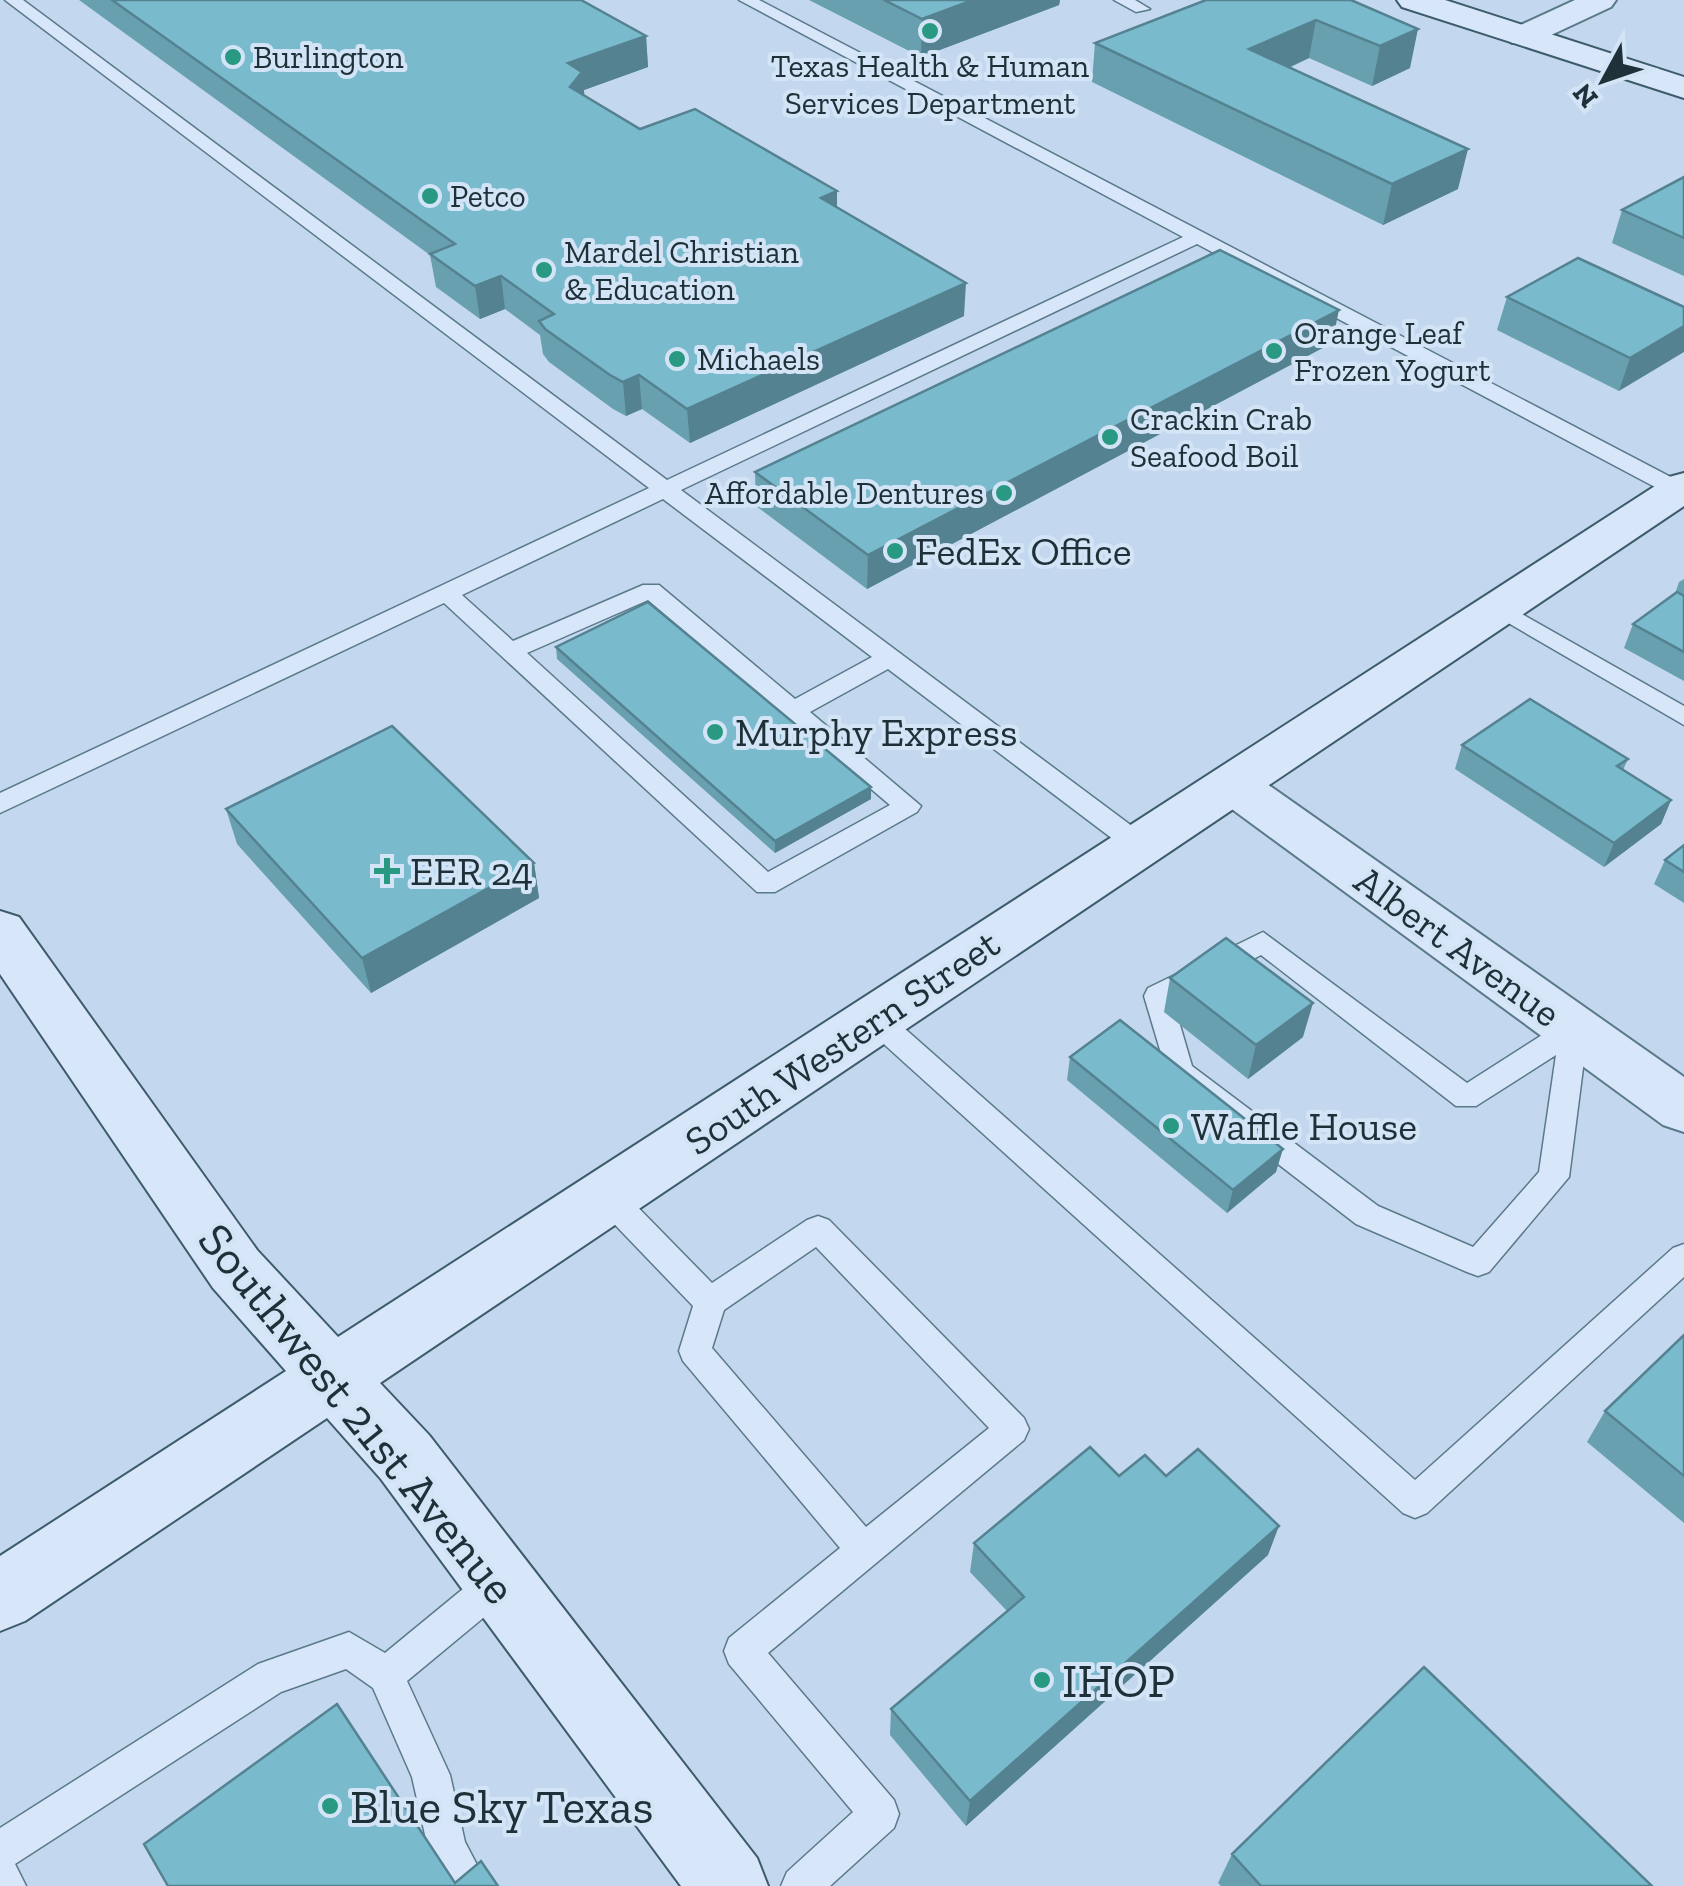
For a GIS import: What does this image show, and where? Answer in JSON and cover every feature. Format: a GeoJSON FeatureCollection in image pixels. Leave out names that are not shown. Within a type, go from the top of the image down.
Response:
{"type":"FeatureCollection","features":[{"type":"Feature","properties":{"kind":"street"},"geometry":{"type":"LineString","coordinates":[[1413,0],[1684,88]]}},
{"type":"Feature","properties":{"kind":"street"},"geometry":{"type":"LineString","coordinates":[[1523,36],[1600,0]]}},
{"type":"Feature","properties":{"kind":"street","name":"South Western Street"},"geometry":{"type":"LineString","coordinates":[[0,1597],[1681,488]]}},
{"type":"Feature","properties":{"kind":"street","name":"Albert Avenue"},"geometry":{"type":"LineString","coordinates":[[1232,784],[1684,1108]]}},
{"type":"Feature","properties":{"kind":"street","name":"Southwest 21st Avenue"},"geometry":{"type":"LineString","coordinates":[[0,931],[234,1269],[405,1457],[728,1886]]}},
{"type":"Feature","properties":{"kind":"lane"},"geometry":{"type":"LineString","coordinates":[[747,0],[1681,488]]}},
{"type":"Feature","properties":{"kind":"lane"},"geometry":{"type":"LineString","coordinates":[[1122,0],[1142,9]]}},
{"type":"Feature","properties":{"kind":"lane"},"geometry":{"type":"LineString","coordinates":[[16,3],[1139,845]]}},
{"type":"Feature","properties":{"kind":"lane"},"geometry":{"type":"LineString","coordinates":[[0,804],[1198,237]]}},
{"type":"Feature","properties":{"kind":"lane"},"geometry":{"type":"LineString","coordinates":[[446,593],[766,885],[908,806],[844,765],[694,639],[652,590],[511,651]]}},
{"type":"Feature","properties":{"kind":"lane"},"geometry":{"type":"LineString","coordinates":[[1499,608],[1684,718]]}},
{"type":"Feature","properties":{"kind":"lane"},"geometry":{"type":"LineString","coordinates":[[798,723],[889,658]]}},
{"type":"Feature","properties":{"kind":"lane"},"geometry":{"type":"LineString","coordinates":[[569,705],[593,691]]}},
{"type":"Feature","properties":{"kind":"lane"},"geometry":{"type":"LineString","coordinates":[[610,742],[637,730]]}},
{"type":"Feature","properties":{"kind":"lane"},"geometry":{"type":"LineString","coordinates":[[670,798],[697,784]]}},
{"type":"Feature","properties":{"kind":"lane"},"geometry":{"type":"LineString","coordinates":[[712,836],[740,821]]}},
{"type":"Feature","properties":{"kind":"lane"},"geometry":{"type":"LineString","coordinates":[[1264,942],[1466,1098],[1574,1029],[1554,1177],[1478,1263],[1367,1215],[1179,1072],[1158,996],[1264,942]]}},
{"type":"Feature","properties":{"kind":"lane"},"geometry":{"type":"LineString","coordinates":[[876,1020],[1415,1502],[1684,1257]]}},
{"type":"Feature","properties":{"kind":"lane"},"geometry":{"type":"LineString","coordinates":[[608,1197],[710,1302]]}},
{"type":"Feature","properties":{"kind":"lane"},"geometry":{"type":"LineString","coordinates":[[801,1886],[880,1814],[742,1651],[862,1548],[1012,1429],[818,1229],[710,1302],[694,1351],[862,1548]]}},
{"type":"Feature","properties":{"kind":"lane"},"geometry":{"type":"LineString","coordinates":[[386,1675],[500,1582]]}},
{"type":"Feature","properties":{"kind":"lane"},"geometry":{"type":"LineString","coordinates":[[0,1850],[271,1677],[349,1650],[386,1675],[431,1775],[447,1848],[468,1886]]}},
{"type":"Feature","properties":{"kind":"lane"},"geometry":{"type":"LineString","coordinates":[[0,1875],[6,1886]]}},
{"type":"Feature","properties":{"kind":"building"},"geometry":{"type":"Polygon","coordinates":[[[112,0],[581,0],[646,36],[568,63],[582,72],[570,87],[640,129],[695,109],[837,191],[821,198],[966,283],[687,409],[639,375],[623,382],[610,375],[545,329],[539,321],[554,314],[501,276],[475,286],[430,254],[455,244],[112,0]]]}},
{"type":"Feature","properties":{"kind":"building"},"geometry":{"type":"Polygon","coordinates":[[[884,0],[973,0],[922,19],[884,0]]]}},
{"type":"Feature","properties":{"kind":"building"},"geometry":{"type":"Polygon","coordinates":[[[1206,0],[1351,0],[1418,29],[1380,46],[1316,20],[1249,49],[1468,149],[1392,184],[1095,43],[1206,0]]]}},
{"type":"Feature","properties":{"kind":"building"},"geometry":{"type":"Polygon","coordinates":[[[1684,177],[1684,238],[1622,210],[1684,177]]]}},
{"type":"Feature","properties":{"kind":"building"},"geometry":{"type":"Polygon","coordinates":[[[1220,250],[1339,310],[868,555],[755,472],[1220,250]]]}},
{"type":"Feature","properties":{"kind":"building"},"geometry":{"type":"Polygon","coordinates":[[[1578,258],[1684,307],[1684,326],[1630,358],[1507,297],[1578,258]]]}},
{"type":"Feature","properties":{"kind":"building"},"geometry":{"type":"Polygon","coordinates":[[[1677,592],[1684,596],[1684,652],[1633,624],[1677,592]]]}},
{"type":"Feature","properties":{"kind":"building","name":"Murphy Express"},"geometry":{"type":"Polygon","coordinates":[[[648,602],[871,787],[775,841],[556,647],[648,602]]]}},
{"type":"Feature","properties":{"kind":"building"},"geometry":{"type":"Polygon","coordinates":[[[1530,699],[1628,759],[1617,766],[1671,800],[1614,843],[1462,745],[1530,699]]]}},
{"type":"Feature","properties":{"kind":"building","name":"EER 24"},"geometry":{"type":"Polygon","coordinates":[[[392,726],[534,863],[362,958],[226,809],[392,726]]]}},
{"type":"Feature","properties":{"kind":"building"},"geometry":{"type":"Polygon","coordinates":[[[1684,845],[1684,872],[1665,860],[1684,845]]]}},
{"type":"Feature","properties":{"kind":"building"},"geometry":{"type":"Polygon","coordinates":[[[1226,938],[1313,1003],[1256,1045],[1170,978],[1226,938]]]}},
{"type":"Feature","properties":{"kind":"building","name":"Waffle House"},"geometry":{"type":"Polygon","coordinates":[[[1120,1020],[1283,1149],[1233,1190],[1070,1057],[1120,1020]]]}},
{"type":"Feature","properties":{"kind":"building"},"geometry":{"type":"Polygon","coordinates":[[[1684,1335],[1684,1476],[1605,1411],[1684,1335]]]}},
{"type":"Feature","properties":{"kind":"building","name":"IHOP"},"geometry":{"type":"Polygon","coordinates":[[[1090,1447],[1119,1476],[1145,1455],[1166,1476],[1198,1449],[1279,1526],[970,1801],[891,1709],[1024,1597],[974,1543],[1090,1447]]]}},
{"type":"Feature","properties":{"kind":"building"},"geometry":{"type":"Polygon","coordinates":[[[1424,1667],[1652,1886],[1261,1886],[1232,1854],[1424,1667]]]}},
{"type":"Feature","properties":{"kind":"building","name":"Blue Sky Texas"},"geometry":{"type":"Polygon","coordinates":[[[337,1704],[455,1883],[481,1861],[498,1886],[168,1886],[144,1844],[337,1704]]]}},
{"type":"Feature","properties":{"kind":"place","name":"Texas Health & Human Services Department"},"geometry":{"type":"Point","coordinates":[930,31]}},
{"type":"Feature","properties":{"kind":"place","name":"Burlington"},"geometry":{"type":"Point","coordinates":[233,57]}},
{"type":"Feature","properties":{"kind":"place","name":"Petco"},"geometry":{"type":"Point","coordinates":[430,196]}},
{"type":"Feature","properties":{"kind":"place","name":"Mardel Christian & Education"},"geometry":{"type":"Point","coordinates":[544,270]}},
{"type":"Feature","properties":{"kind":"place","name":"Orange Leaf Frozen Yogurt"},"geometry":{"type":"Point","coordinates":[1274,351]}},
{"type":"Feature","properties":{"kind":"place","name":"Michaels"},"geometry":{"type":"Point","coordinates":[677,359]}},
{"type":"Feature","properties":{"kind":"place","name":"Crackin Crab Seafood Boil"},"geometry":{"type":"Point","coordinates":[1110,437]}},
{"type":"Feature","properties":{"kind":"place","name":"Affordable Dentures"},"geometry":{"type":"Point","coordinates":[1004,493]}},
{"type":"Feature","properties":{"kind":"place","name":"FedEx Office"},"geometry":{"type":"Point","coordinates":[895,551]}},
{"type":"Feature","properties":{"kind":"place","name":"Murphy Express"},"geometry":{"type":"Point","coordinates":[715,732]}},
{"type":"Feature","properties":{"kind":"place","name":"EER 24"},"geometry":{"type":"Point","coordinates":[387,871]}},
{"type":"Feature","properties":{"kind":"place","name":"Waffle House"},"geometry":{"type":"Point","coordinates":[1171,1126]}},
{"type":"Feature","properties":{"kind":"place","name":"IHOP"},"geometry":{"type":"Point","coordinates":[1042,1680]}},
{"type":"Feature","properties":{"kind":"place","name":"Blue Sky Texas"},"geometry":{"type":"Point","coordinates":[330,1806]}}]}
